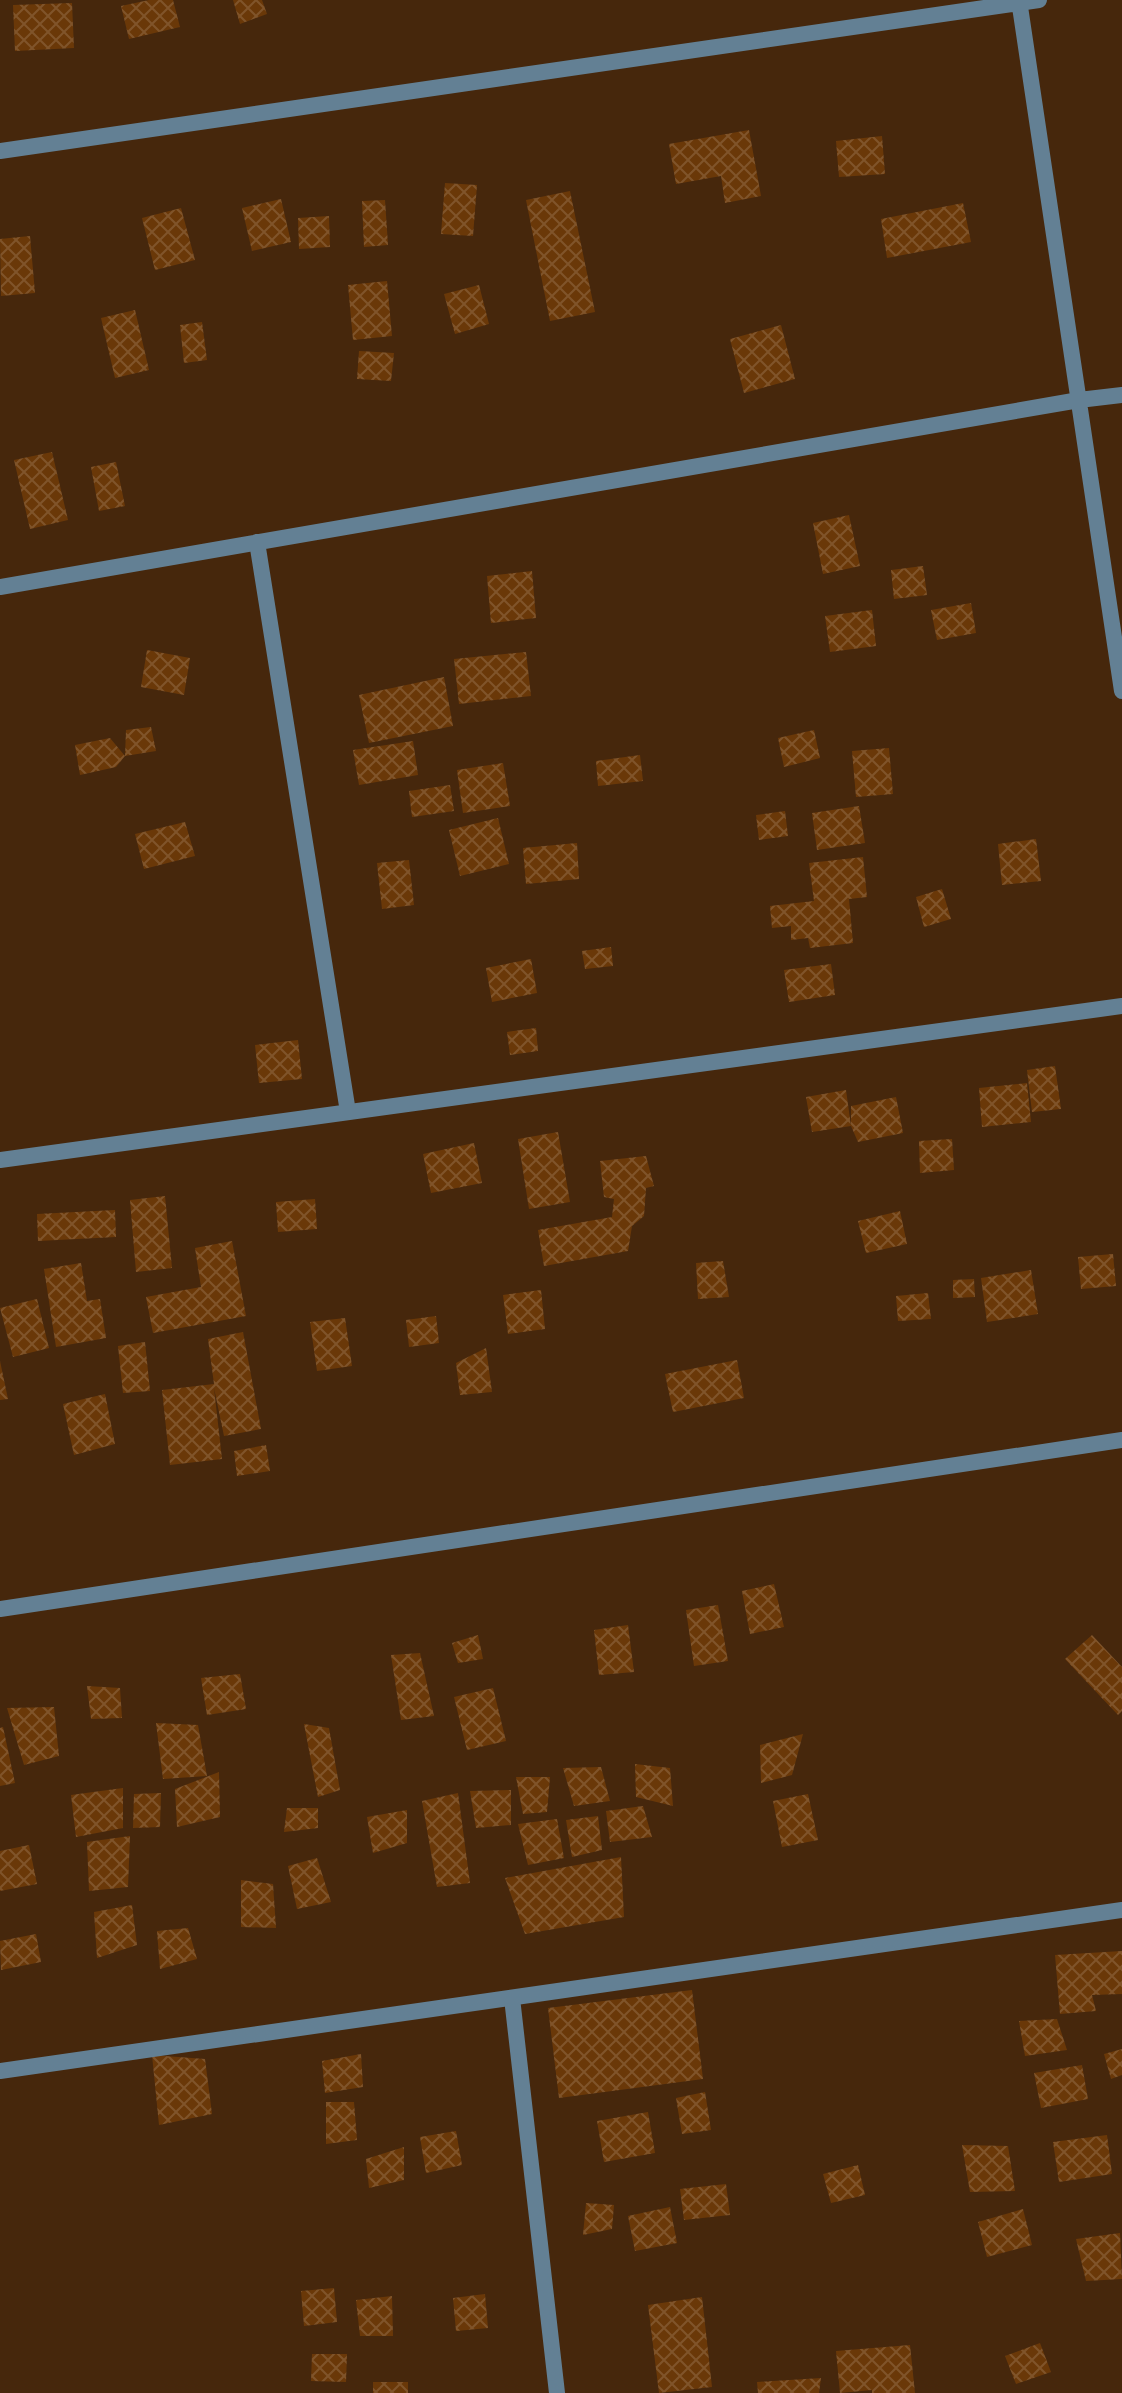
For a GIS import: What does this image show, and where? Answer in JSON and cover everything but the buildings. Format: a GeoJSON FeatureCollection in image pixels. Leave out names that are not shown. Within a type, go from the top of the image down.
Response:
{"type":"FeatureCollection","features":[{"type":"Feature","properties":{"kind":"street"},"geometry":{"type":"LineString","coordinates":[[0,151],[1039,0]]}},
{"type":"Feature","properties":{"kind":"street"},"geometry":{"type":"LineString","coordinates":[[1019,2],[1122,691]]}},
{"type":"Feature","properties":{"kind":"street"},"geometry":{"type":"LineString","coordinates":[[0,587],[1122,395]]}},
{"type":"Feature","properties":{"kind":"street"},"geometry":{"type":"LineString","coordinates":[[257,542],[348,1112]]}},
{"type":"Feature","properties":{"kind":"street"},"geometry":{"type":"LineString","coordinates":[[0,1160],[1122,1006]]}},
{"type":"Feature","properties":{"kind":"street"},"geometry":{"type":"LineString","coordinates":[[0,1609],[1122,1440]]}},
{"type":"Feature","properties":{"kind":"street"},"geometry":{"type":"LineString","coordinates":[[0,2071],[1122,1910]]}},
{"type":"Feature","properties":{"kind":"street"},"geometry":{"type":"LineString","coordinates":[[512,1998],[557,2393]]}}]}
